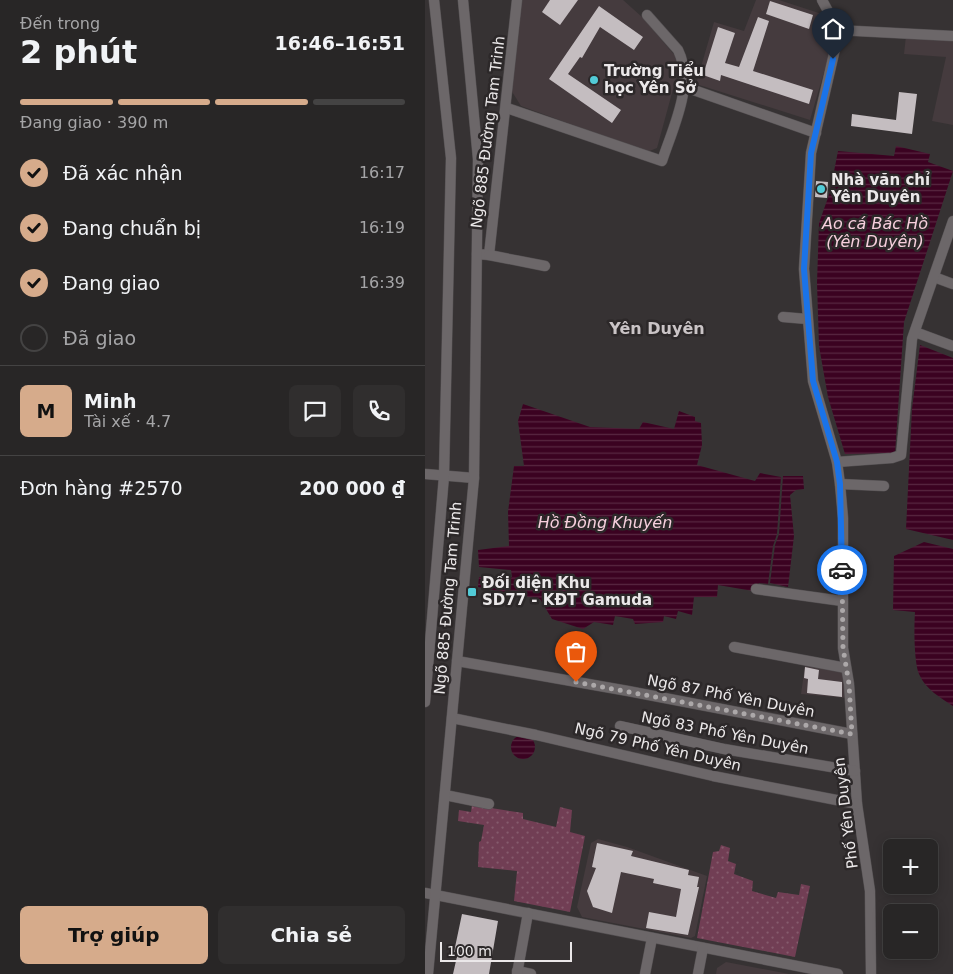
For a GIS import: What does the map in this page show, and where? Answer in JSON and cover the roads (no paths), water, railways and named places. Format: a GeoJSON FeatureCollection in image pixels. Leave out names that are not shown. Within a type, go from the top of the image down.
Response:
{"type":"FeatureCollection","features":[{"type":"Feature","properties":{"kind":"street","name":"Ngõ 885 Đường Tam Trinh"},"geometry":{"type":"LineString","coordinates":[[425,702],[444,476],[451,158],[434,0]]}},
{"type":"Feature","properties":{"kind":"street","name":"Ngõ 885 Đường Tam Trinh"},"geometry":{"type":"LineString","coordinates":[[428,974],[430,894],[445,795],[473,478],[478,158],[463,0]]}},
{"type":"Feature","properties":{"kind":"street","name":"Ngõ 885 Đường Tam Trinh"},"geometry":{"type":"LineString","coordinates":[[489,255],[507,108],[517,0]]}},
{"type":"Feature","properties":{"kind":"street"},"geometry":{"type":"LineString","coordinates":[[822,0],[837,30],[953,36]]}},
{"type":"Feature","properties":{"kind":"street"},"geometry":{"type":"LineString","coordinates":[[507,108],[662,161],[685,87],[681,57],[678,50],[647,15]]}},
{"type":"Feature","properties":{"kind":"street","name":"Phố Yên Duyên"},"geometry":{"type":"LineString","coordinates":[[837,30],[837,41],[811,153],[804,269],[807,319],[815,390],[837,462],[840,484],[843,546],[842,602],[846,668],[849,684],[857,804],[870,891],[871,974]]}},
{"type":"Feature","properties":{"kind":"street"},"geometry":{"type":"LineString","coordinates":[[685,87],[816,133]]}},
{"type":"Feature","properties":{"kind":"street"},"geometry":{"type":"LineString","coordinates":[[837,462],[892,458],[901,455],[912,340],[953,222]]}},
{"type":"Feature","properties":{"kind":"street"},"geometry":{"type":"LineString","coordinates":[[477,254],[545,266]]}},
{"type":"Feature","properties":{"kind":"street"},"geometry":{"type":"LineString","coordinates":[[934,277],[953,284]]}},
{"type":"Feature","properties":{"kind":"street"},"geometry":{"type":"LineString","coordinates":[[783,317],[807,319]]}},
{"type":"Feature","properties":{"kind":"street"},"geometry":{"type":"LineString","coordinates":[[915,332],[953,346]]}},
{"type":"Feature","properties":{"kind":"street"},"geometry":{"type":"LineString","coordinates":[[425,474],[473,478]]}},
{"type":"Feature","properties":{"kind":"street"},"geometry":{"type":"LineString","coordinates":[[840,484],[884,486]]}},
{"type":"Feature","properties":{"kind":"street"},"geometry":{"type":"LineString","coordinates":[[756,589],[842,602]]}},
{"type":"Feature","properties":{"kind":"street"},"geometry":{"type":"LineString","coordinates":[[734,647],[846,668]]}},
{"type":"Feature","properties":{"kind":"street","name":"Ngõ 87 Phố Yên Duyên"},"geometry":{"type":"LineString","coordinates":[[457,661],[540,674],[595,687],[628,691],[852,734]]}},
{"type":"Feature","properties":{"kind":"street","name":"Ngõ 79 Phố Yên Duyên"},"geometry":{"type":"LineString","coordinates":[[452,718],[651,760],[713,776],[857,804]]}},
{"type":"Feature","properties":{"kind":"street","name":"Ngõ 83 Phố Yên Duyên"},"geometry":{"type":"LineString","coordinates":[[620,726],[724,749],[855,771]]}},
{"type":"Feature","properties":{"kind":"street"},"geometry":{"type":"LineString","coordinates":[[445,795],[489,804]]}},
{"type":"Feature","properties":{"kind":"street"},"geometry":{"type":"LineString","coordinates":[[430,894],[838,974]]}},
{"type":"Feature","properties":{"kind":"street"},"geometry":{"type":"LineString","coordinates":[[528,913],[517,973],[531,974]]}},
{"type":"Feature","properties":{"kind":"street"},"geometry":{"type":"LineString","coordinates":[[645,974],[652,938]]}},
{"type":"Feature","properties":{"kind":"street"},"geometry":{"type":"LineString","coordinates":[[698,974],[703,948]]}},
{"type":"Feature","properties":{"kind":"water","name":"Ao cá Bác Hồ (Yên Duyên)"},"geometry":{"type":"Polygon","coordinates":[[[896,146],[930,154],[928,162],[953,171],[904,322],[895,453],[845,454],[828,397],[819,346],[817,283],[819,223],[830,192],[838,151],[894,156],[896,146]]]}},
{"type":"Feature","properties":{"kind":"water"},"geometry":{"type":"Polygon","coordinates":[[[920,345],[953,358],[953,540],[906,529],[912,409],[920,345]]]}},
{"type":"Feature","properties":{"kind":"water","name":"Hồ Đồng Khuyến"},"geometry":{"type":"Polygon","coordinates":[[[523,404],[590,427],[639,429],[643,422],[674,429],[679,411],[695,417],[695,421],[701,423],[702,445],[697,465],[755,481],[760,473],[781,477],[777,534],[773,546],[768,584],[759,583],[753,591],[718,585],[717,597],[694,597],[692,615],[678,611],[676,619],[664,616],[663,622],[635,624],[633,619],[615,616],[613,625],[594,622],[583,629],[552,619],[540,599],[478,587],[479,577],[512,577],[511,570],[479,567],[478,550],[509,546],[508,512],[514,466],[524,466],[518,421],[523,404]]]}},
{"type":"Feature","properties":{"kind":"water"},"geometry":{"type":"Polygon","coordinates":[[[783,476],[803,476],[804,489],[796,490],[790,495],[794,536],[788,587],[770,583],[775,545],[779,534],[783,476]]]}},
{"type":"Feature","properties":{"kind":"water"},"geometry":{"type":"Polygon","coordinates":[[[924,542],[953,549],[953,706],[929,689],[919,674],[915,653],[915,612],[893,610],[894,556],[924,542]]]}},
{"type":"Feature","properties":{"kind":"water"},"geometry":{"type":"Polygon","coordinates":[[[523,735],[528,736],[534,742],[534,752],[528,758],[523,759],[518,758],[512,752],[511,747],[512,742],[518,736],[523,735]]]}},
{"type":"Feature","properties":{"kind":"place","name":"Trường Tiểu học Yên Sở"},"geometry":{"type":"Point","coordinates":[594,80]}},
{"type":"Feature","properties":{"kind":"place","name":"Nhà văn chỉ Yên Duyên"},"geometry":{"type":"Point","coordinates":[821,189]}},
{"type":"Feature","properties":{"kind":"place","name":"Đối diện Khu SD77 - KĐT Gamuda"},"geometry":{"type":"Point","coordinates":[472,592]}},
{"type":"Feature","properties":{"kind":"district","name":"Yên Duyên"},"geometry":{"type":"Point","coordinates":[657,328]}}]}
